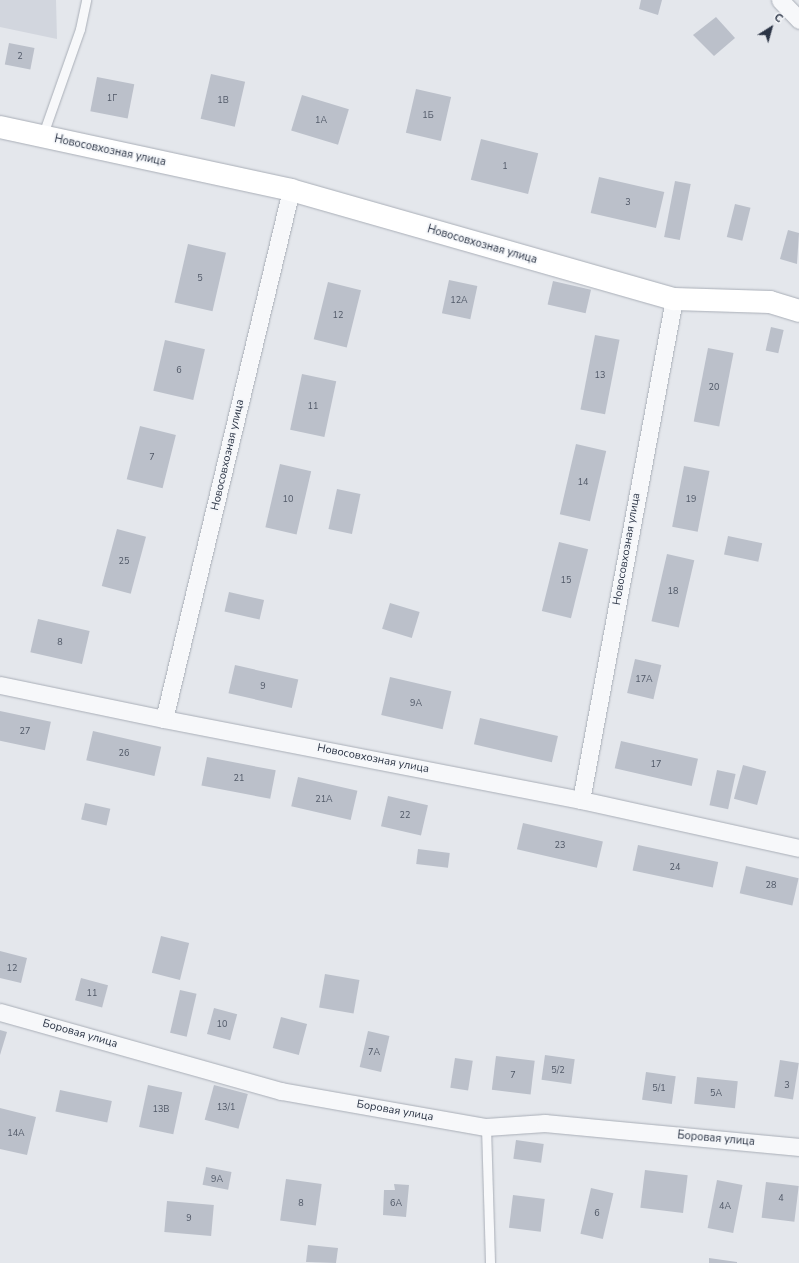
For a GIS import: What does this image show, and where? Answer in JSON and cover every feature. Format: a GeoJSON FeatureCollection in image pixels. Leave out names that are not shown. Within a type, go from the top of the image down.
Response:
{"type":"FeatureCollection","features":[{"type":"Feature","properties":{"kind":"street"},"geometry":{"type":"LineString","coordinates":[[780,0],[799,20]]}},
{"type":"Feature","properties":{"kind":"street","name":"Новосовхозная улица"},"geometry":{"type":"LineString","coordinates":[[0,127],[291,190],[674,299],[770,302],[799,311]]}},
{"type":"Feature","properties":{"kind":"street","name":"Новосовхозная улица"},"geometry":{"type":"LineString","coordinates":[[164,719],[291,190]]}},
{"type":"Feature","properties":{"kind":"street","name":"Новосовхозная улица"},"geometry":{"type":"LineString","coordinates":[[581,800],[674,299]]}},
{"type":"Feature","properties":{"kind":"street","name":"Новосовхозная улица"},"geometry":{"type":"LineString","coordinates":[[0,684],[164,719],[581,800],[799,848]]}},
{"type":"Feature","properties":{"kind":"street","name":"Боровая улица"},"geometry":{"type":"LineString","coordinates":[[0,1012],[281,1091],[486,1127],[545,1122],[799,1147]]}},
{"type":"Feature","properties":{"kind":"lane"},"geometry":{"type":"LineString","coordinates":[[42,137],[80,29],[86,0]]}},
{"type":"Feature","properties":{"kind":"lane"},"geometry":{"type":"LineString","coordinates":[[486,1127],[490,1263]]}},
{"type":"Feature","properties":{"kind":"shaded area"},"geometry":{"type":"Polygon","coordinates":[[[0,0],[56,0],[57,39],[0,27],[0,0]]]}},
{"type":"Feature","properties":{"kind":"building"},"geometry":{"type":"Polygon","coordinates":[[[641,0],[662,0],[658,15],[639,9],[641,0]]]}},
{"type":"Feature","properties":{"kind":"building"},"geometry":{"type":"Polygon","coordinates":[[[716,17],[735,38],[714,56],[693,35],[716,17]]]}},
{"type":"Feature","properties":{"kind":"building"},"geometry":{"type":"Polygon","coordinates":[[[9,43],[35,48],[30,70],[5,65],[9,43]]]}},
{"type":"Feature","properties":{"kind":"building"},"geometry":{"type":"Polygon","coordinates":[[[211,74],[245,82],[235,127],[201,119],[211,74]]]}},
{"type":"Feature","properties":{"kind":"building"},"geometry":{"type":"Polygon","coordinates":[[[97,77],[134,84],[128,119],[90,111],[97,77]]]}},
{"type":"Feature","properties":{"kind":"building"},"geometry":{"type":"Polygon","coordinates":[[[416,89],[451,97],[441,141],[406,133],[416,89]]]}},
{"type":"Feature","properties":{"kind":"building"},"geometry":{"type":"Polygon","coordinates":[[[302,95],[349,109],[338,145],[291,130],[302,95]]]}},
{"type":"Feature","properties":{"kind":"building"},"geometry":{"type":"Polygon","coordinates":[[[481,139],[538,153],[528,194],[471,180],[481,139]]]}},
{"type":"Feature","properties":{"kind":"building"},"geometry":{"type":"Polygon","coordinates":[[[599,177],[664,192],[656,228],[591,213],[599,177]]]}},
{"type":"Feature","properties":{"kind":"building"},"geometry":{"type":"Polygon","coordinates":[[[675,181],[691,184],[680,240],[664,237],[675,181]]]}},
{"type":"Feature","properties":{"kind":"building"},"geometry":{"type":"Polygon","coordinates":[[[735,204],[751,208],[742,241],[727,237],[735,204]]]}},
{"type":"Feature","properties":{"kind":"building"},"geometry":{"type":"Polygon","coordinates":[[[788,230],[799,233],[797,264],[780,259],[788,230]]]}},
{"type":"Feature","properties":{"kind":"building"},"geometry":{"type":"Polygon","coordinates":[[[188,244],[226,253],[213,311],[175,302],[188,244]]]}},
{"type":"Feature","properties":{"kind":"building"},"geometry":{"type":"Polygon","coordinates":[[[449,280],[477,286],[470,319],[442,313],[449,280]]]}},
{"type":"Feature","properties":{"kind":"building"},"geometry":{"type":"Polygon","coordinates":[[[553,281],[591,290],[586,313],[548,304],[553,281]]]}},
{"type":"Feature","properties":{"kind":"building"},"geometry":{"type":"Polygon","coordinates":[[[328,282],[361,290],[347,347],[314,339],[328,282]]]}},
{"type":"Feature","properties":{"kind":"building"},"geometry":{"type":"Polygon","coordinates":[[[771,327],[784,330],[778,353],[766,350],[771,327]]]}},
{"type":"Feature","properties":{"kind":"building"},"geometry":{"type":"Polygon","coordinates":[[[595,335],[620,340],[605,414],[580,410],[595,335]]]}},
{"type":"Feature","properties":{"kind":"building"},"geometry":{"type":"Polygon","coordinates":[[[165,340],[205,349],[193,400],[153,391],[165,340]]]}},
{"type":"Feature","properties":{"kind":"building"},"geometry":{"type":"Polygon","coordinates":[[[708,348],[734,353],[719,427],[694,422],[708,348]]]}},
{"type":"Feature","properties":{"kind":"building"},"geometry":{"type":"Polygon","coordinates":[[[302,374],[336,381],[324,437],[290,430],[302,374]]]}},
{"type":"Feature","properties":{"kind":"building"},"geometry":{"type":"Polygon","coordinates":[[[140,426],[176,435],[163,488],[127,479],[140,426]]]}},
{"type":"Feature","properties":{"kind":"building"},"geometry":{"type":"Polygon","coordinates":[[[576,444],[606,451],[590,521],[560,514],[576,444]]]}},
{"type":"Feature","properties":{"kind":"building"},"geometry":{"type":"Polygon","coordinates":[[[280,464],[311,471],[297,535],[265,527],[280,464]]]}},
{"type":"Feature","properties":{"kind":"building"},"geometry":{"type":"Polygon","coordinates":[[[684,466],[710,471],[698,532],[672,527],[684,466]]]}},
{"type":"Feature","properties":{"kind":"building"},"geometry":{"type":"Polygon","coordinates":[[[337,489],[360,494],[352,534],[328,529],[337,489]]]}},
{"type":"Feature","properties":{"kind":"building"},"geometry":{"type":"Polygon","coordinates":[[[117,529],[146,537],[131,594],[102,586],[117,529]]]}},
{"type":"Feature","properties":{"kind":"building"},"geometry":{"type":"Polygon","coordinates":[[[728,536],[762,543],[758,562],[724,555],[728,536]]]}},
{"type":"Feature","properties":{"kind":"building"},"geometry":{"type":"Polygon","coordinates":[[[559,542],[588,549],[571,618],[542,611],[559,542]]]}},
{"type":"Feature","properties":{"kind":"building"},"geometry":{"type":"Polygon","coordinates":[[[667,554],[694,560],[679,628],[651,621],[667,554]]]}},
{"type":"Feature","properties":{"kind":"building"},"geometry":{"type":"Polygon","coordinates":[[[229,592],[264,600],[260,620],[225,611],[229,592]]]}},
{"type":"Feature","properties":{"kind":"building"},"geometry":{"type":"Polygon","coordinates":[[[390,603],[420,612],[412,638],[382,629],[390,603]]]}},
{"type":"Feature","properties":{"kind":"building"},"geometry":{"type":"Polygon","coordinates":[[[38,619],[90,631],[82,664],[30,652],[38,619]]]}},
{"type":"Feature","properties":{"kind":"building"},"geometry":{"type":"Polygon","coordinates":[[[635,659],[661,665],[653,699],[627,693],[635,659]]]}},
{"type":"Feature","properties":{"kind":"building"},"geometry":{"type":"Polygon","coordinates":[[[235,665],[298,680],[292,708],[228,693],[235,665]]]}},
{"type":"Feature","properties":{"kind":"building"},"geometry":{"type":"Polygon","coordinates":[[[390,677],[451,691],[443,729],[381,715],[390,677]]]}},
{"type":"Feature","properties":{"kind":"building"},"geometry":{"type":"Polygon","coordinates":[[[0,711],[51,722],[45,750],[0,741],[0,711]]]}},
{"type":"Feature","properties":{"kind":"building"},"geometry":{"type":"Polygon","coordinates":[[[480,718],[558,736],[552,762],[474,744],[480,718]]]}},
{"type":"Feature","properties":{"kind":"building"},"geometry":{"type":"Polygon","coordinates":[[[93,731],[161,747],[154,776],[86,760],[93,731]]]}},
{"type":"Feature","properties":{"kind":"building"},"geometry":{"type":"Polygon","coordinates":[[[621,741],[698,759],[692,786],[615,768],[621,741]]]}},
{"type":"Feature","properties":{"kind":"building"},"geometry":{"type":"Polygon","coordinates":[[[207,757],[276,770],[270,799],[201,785],[207,757]]]}},
{"type":"Feature","properties":{"kind":"building"},"geometry":{"type":"Polygon","coordinates":[[[743,765],[766,771],[757,805],[734,799],[743,765]]]}},
{"type":"Feature","properties":{"kind":"building"},"geometry":{"type":"Polygon","coordinates":[[[717,770],[736,774],[728,809],[710,805],[717,770]]]}},
{"type":"Feature","properties":{"kind":"building"},"geometry":{"type":"Polygon","coordinates":[[[298,777],[357,791],[351,820],[291,806],[298,777]]]}},
{"type":"Feature","properties":{"kind":"building"},"geometry":{"type":"Polygon","coordinates":[[[388,796],[428,805],[421,835],[381,826],[388,796]]]}},
{"type":"Feature","properties":{"kind":"building"},"geometry":{"type":"Polygon","coordinates":[[[85,803],[110,809],[107,825],[81,820],[85,803]]]}},
{"type":"Feature","properties":{"kind":"building"},"geometry":{"type":"Polygon","coordinates":[[[523,823],[603,841],[597,868],[517,849],[523,823]]]}},
{"type":"Feature","properties":{"kind":"building"},"geometry":{"type":"Polygon","coordinates":[[[638,845],[718,862],[713,887],[633,870],[638,845]]]}},
{"type":"Feature","properties":{"kind":"building"},"geometry":{"type":"Polygon","coordinates":[[[418,849],[450,853],[448,868],[416,864],[418,849]]]}},
{"type":"Feature","properties":{"kind":"building"},"geometry":{"type":"Polygon","coordinates":[[[746,866],[799,878],[792,905],[740,893],[746,866]]]}},
{"type":"Feature","properties":{"kind":"building"},"geometry":{"type":"Polygon","coordinates":[[[161,936],[189,943],[180,980],[152,973],[161,936]]]}},
{"type":"Feature","properties":{"kind":"building"},"geometry":{"type":"Polygon","coordinates":[[[0,951],[27,958],[21,983],[0,978],[0,951]]]}},
{"type":"Feature","properties":{"kind":"building"},"geometry":{"type":"Polygon","coordinates":[[[325,974],[359,980],[354,1014],[319,1007],[325,974]]]}},
{"type":"Feature","properties":{"kind":"building"},"geometry":{"type":"Polygon","coordinates":[[[81,978],[108,985],[102,1007],[75,1000],[81,978]]]}},
{"type":"Feature","properties":{"kind":"building"},"geometry":{"type":"Polygon","coordinates":[[[180,990],[197,994],[187,1037],[170,1033],[180,990]]]}},
{"type":"Feature","properties":{"kind":"building"},"geometry":{"type":"Polygon","coordinates":[[[214,1008],[237,1014],[230,1040],[207,1034],[214,1008]]]}},
{"type":"Feature","properties":{"kind":"building"},"geometry":{"type":"Polygon","coordinates":[[[281,1017],[307,1024],[299,1055],[273,1048],[281,1017]]]}},
{"type":"Feature","properties":{"kind":"building"},"geometry":{"type":"Polygon","coordinates":[[[0,1030],[7,1032],[0,1055],[0,1030]]]}},
{"type":"Feature","properties":{"kind":"building"},"geometry":{"type":"Polygon","coordinates":[[[368,1031],[389,1036],[381,1072],[360,1067],[368,1031]]]}},
{"type":"Feature","properties":{"kind":"building"},"geometry":{"type":"Polygon","coordinates":[[[545,1055],[575,1059],[571,1084],[542,1080],[545,1055]]]}},
{"type":"Feature","properties":{"kind":"building"},"geometry":{"type":"Polygon","coordinates":[[[496,1056],[535,1061],[531,1094],[492,1090],[496,1056]]]}},
{"type":"Feature","properties":{"kind":"building"},"geometry":{"type":"Polygon","coordinates":[[[455,1058],[473,1061],[468,1090],[450,1088],[455,1058]]]}},
{"type":"Feature","properties":{"kind":"building"},"geometry":{"type":"Polygon","coordinates":[[[780,1060],[799,1063],[793,1100],[774,1097],[780,1060]]]}},
{"type":"Feature","properties":{"kind":"building"},"geometry":{"type":"Polygon","coordinates":[[[646,1072],[676,1076],[672,1104],[642,1100],[646,1072]]]}},
{"type":"Feature","properties":{"kind":"building"},"geometry":{"type":"Polygon","coordinates":[[[697,1077],[738,1081],[735,1108],[694,1104],[697,1077]]]}},
{"type":"Feature","properties":{"kind":"building"},"geometry":{"type":"Polygon","coordinates":[[[148,1085],[182,1092],[173,1134],[139,1127],[148,1085]]]}},
{"type":"Feature","properties":{"kind":"building"},"geometry":{"type":"Polygon","coordinates":[[[214,1085],[248,1094],[238,1129],[205,1120],[214,1085]]]}},
{"type":"Feature","properties":{"kind":"building"},"geometry":{"type":"Polygon","coordinates":[[[60,1090],[112,1101],[107,1123],[55,1112],[60,1090]]]}},
{"type":"Feature","properties":{"kind":"building"},"geometry":{"type":"Polygon","coordinates":[[[0,1108],[36,1117],[27,1155],[0,1149],[0,1108]]]}},
{"type":"Feature","properties":{"kind":"building"},"geometry":{"type":"Polygon","coordinates":[[[516,1140],[544,1144],[541,1163],[513,1159],[516,1140]]]}},
{"type":"Feature","properties":{"kind":"building"},"geometry":{"type":"Polygon","coordinates":[[[206,1167],[232,1172],[228,1190],[203,1185],[206,1167]]]}},
{"type":"Feature","properties":{"kind":"building"},"geometry":{"type":"Polygon","coordinates":[[[645,1170],[688,1175],[683,1213],[640,1208],[645,1170]]]}},
{"type":"Feature","properties":{"kind":"building"},"geometry":{"type":"Polygon","coordinates":[[[286,1179],[322,1184],[316,1226],[280,1221],[286,1179]]]}},
{"type":"Feature","properties":{"kind":"building"},"geometry":{"type":"Polygon","coordinates":[[[717,1180],[743,1185],[733,1233],[708,1228],[717,1180]]]}},
{"type":"Feature","properties":{"kind":"building"},"geometry":{"type":"Polygon","coordinates":[[[766,1182],[799,1186],[794,1222],[762,1218],[766,1182]]]}},
{"type":"Feature","properties":{"kind":"building"},"geometry":{"type":"Polygon","coordinates":[[[394,1184],[409,1185],[406,1217],[383,1215],[384,1190],[395,1190],[394,1184]]]}},
{"type":"Feature","properties":{"kind":"building"},"geometry":{"type":"Polygon","coordinates":[[[591,1188],[613,1193],[603,1239],[580,1234],[591,1188]]]}},
{"type":"Feature","properties":{"kind":"building"},"geometry":{"type":"Polygon","coordinates":[[[513,1195],[545,1199],[541,1232],[509,1228],[513,1195]]]}},
{"type":"Feature","properties":{"kind":"building"},"geometry":{"type":"Polygon","coordinates":[[[167,1201],[214,1205],[211,1236],[164,1232],[167,1201]]]}},
{"type":"Feature","properties":{"kind":"building"},"geometry":{"type":"Polygon","coordinates":[[[308,1245],[338,1248],[336,1263],[306,1262],[308,1245]]]}},
{"type":"Feature","properties":{"kind":"building"},"geometry":{"type":"Polygon","coordinates":[[[709,1258],[737,1262],[737,1263],[709,1263],[709,1258]]]}}]}
